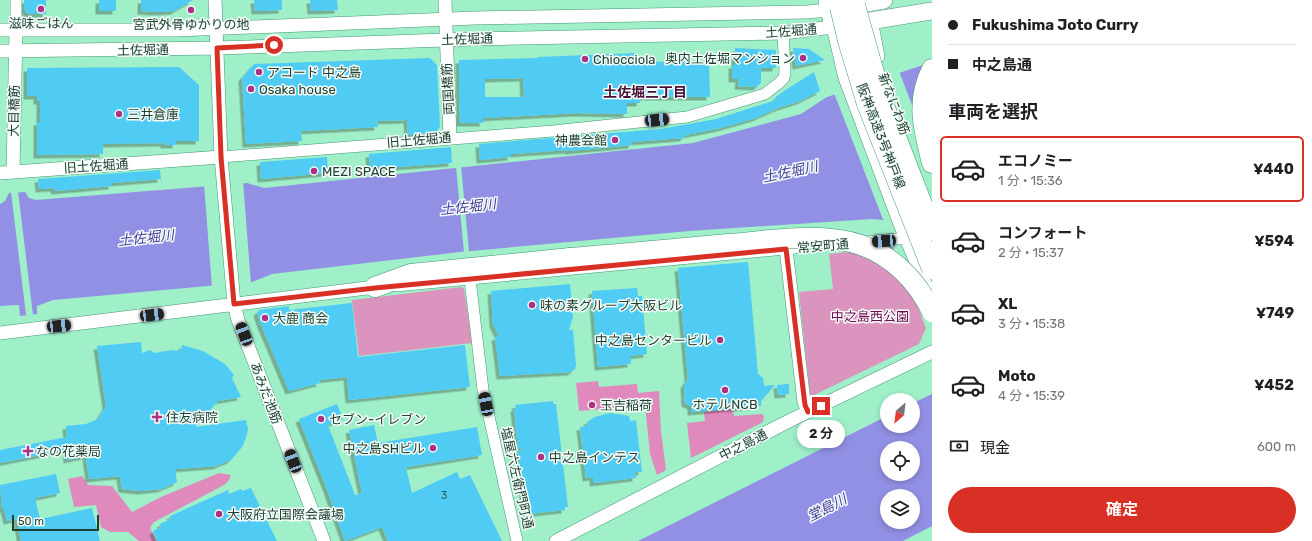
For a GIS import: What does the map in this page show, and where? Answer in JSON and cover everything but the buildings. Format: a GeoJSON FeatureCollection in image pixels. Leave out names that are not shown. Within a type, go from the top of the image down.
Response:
{"type":"FeatureCollection","features":[{"type":"Feature","properties":{"kind":"highway","name":"阪神高速3号神戸線"},"geometry":{"type":"LineString","coordinates":[[868,1],[881,98],[932,230]]}},
{"type":"Feature","properties":{"kind":"highway","name":"阪神高速3号神戸線"},"geometry":{"type":"LineString","coordinates":[[832,3],[852,55],[867,104],[932,269]]}},
{"type":"Feature","properties":{"kind":"highway"},"geometry":{"type":"LineString","coordinates":[[932,70],[923,90],[922,100],[924,125],[932,163]]}},
{"type":"Feature","properties":{"kind":"highway"},"geometry":{"type":"LineString","coordinates":[[375,288],[411,274],[570,258],[791,239],[822,239],[843,241],[876,252],[899,268],[918,289],[932,312]]}},
{"type":"Feature","properties":{"kind":"main road","name":"土佐堀通"},"geometry":{"type":"LineString","coordinates":[[832,3],[868,1]]}},
{"type":"Feature","properties":{"kind":"main road","name":"新なにわ筋"},"geometry":{"type":"LineString","coordinates":[[868,1],[871,20]]}},
{"type":"Feature","properties":{"kind":"main road"},"geometry":{"type":"LineString","coordinates":[[832,3],[832,28]]}},
{"type":"Feature","properties":{"kind":"main road","name":"土佐堀通"},"geometry":{"type":"LineString","coordinates":[[832,28],[871,20],[932,11]]}},
{"type":"Feature","properties":{"kind":"street"},"geometry":{"type":"LineString","coordinates":[[16,0],[16,30]]}},
{"type":"Feature","properties":{"kind":"street","name":"あみだ池筋"},"geometry":{"type":"LineString","coordinates":[[215,0],[221,157],[234,304],[238,320],[324,541]]}},
{"type":"Feature","properties":{"kind":"street"},"geometry":{"type":"LineString","coordinates":[[445,0],[445,19]]}},
{"type":"Feature","properties":{"kind":"street","name":"土佐堀通"},"geometry":{"type":"LineString","coordinates":[[0,30],[177,30],[445,19],[807,12],[832,3]]}},
{"type":"Feature","properties":{"kind":"street","name":"両国橋筋"},"geometry":{"type":"LineString","coordinates":[[445,19],[450,138]]}},
{"type":"Feature","properties":{"kind":"street","name":"新なにわ筋"},"geometry":{"type":"LineString","coordinates":[[871,20],[880,66],[932,206]]}},
{"type":"Feature","properties":{"kind":"street"},"geometry":{"type":"LineString","coordinates":[[832,28],[846,78],[900,224],[932,298]]}},
{"type":"Feature","properties":{"kind":"street","name":"土佐堀通"},"geometry":{"type":"LineString","coordinates":[[0,51],[217,48],[445,40],[783,33],[832,28]]}},
{"type":"Feature","properties":{"kind":"street","name":"大目橋筋"},"geometry":{"type":"LineString","coordinates":[[14,172],[16,30]]}},
{"type":"Feature","properties":{"kind":"street","name":"旧土佐堀通"},"geometry":{"type":"LineString","coordinates":[[0,173],[553,131],[687,117],[765,94],[784,78],[783,33]]}},
{"type":"Feature","properties":{"kind":"street","name":"常安町通"},"geometry":{"type":"LineString","coordinates":[[0,333],[375,288],[907,238]]}},
{"type":"Feature","properties":{"kind":"street"},"geometry":{"type":"LineString","coordinates":[[786,249],[804,402],[808,412]]}},
{"type":"Feature","properties":{"kind":"street","name":"塩屋六左衛門町通"},"geometry":{"type":"LineString","coordinates":[[470,279],[484,390],[517,541]]}},
{"type":"Feature","properties":{"kind":"street","name":"中之島通"},"geometry":{"type":"LineString","coordinates":[[556,541],[808,412],[932,352]]}},
{"type":"Feature","properties":{"kind":"green space","name":"中之島西公園"},"geometry":{"type":"Polygon","coordinates":[[[893,247],[926,328],[919,344],[812,396],[810,395],[799,292],[833,289],[829,254],[893,247]]]}},
{"type":"Feature","properties":{"kind":"green space"},"geometry":{"type":"Polygon","coordinates":[[[462,287],[464,289],[472,343],[359,356],[352,300],[462,287]]]}},
{"type":"Feature","properties":{"kind":"shaded area"},"geometry":{"type":"Polygon","coordinates":[[[598,381],[599,387],[637,384],[638,393],[659,391],[661,431],[666,470],[657,475],[650,454],[645,405],[579,411],[576,383],[598,381]]]}},
{"type":"Feature","properties":{"kind":"shaded area"},"geometry":{"type":"Polygon","coordinates":[[[733,409],[734,416],[762,414],[764,416],[763,422],[691,458],[687,423],[705,421],[704,412],[733,409]]]}},
{"type":"Feature","properties":{"kind":"shaded area"},"geometry":{"type":"Polygon","coordinates":[[[219,473],[231,475],[229,480],[224,485],[154,522],[150,528],[156,541],[139,541],[128,532],[110,532],[101,527],[96,505],[74,507],[68,479],[82,476],[88,485],[112,486],[132,512],[161,497],[219,473]]]}},
{"type":"Feature","properties":{"kind":"water","name":"土佐堀川"},"geometry":{"type":"Polygon","coordinates":[[[929,63],[932,214],[882,220],[872,219],[689,231],[460,252],[272,274],[252,282],[53,300],[37,306],[37,314],[20,316],[19,305],[0,306],[0,204],[5,201],[9,193],[25,192],[29,198],[36,200],[247,183],[264,188],[693,143],[801,114],[827,97],[929,63]]]}},
{"type":"Feature","properties":{"kind":"water","name":"堂島川"},"geometry":{"type":"Polygon","coordinates":[[[932,394],[932,526],[903,541],[638,541],[880,420],[880,433],[920,433],[920,400],[932,394]]]}},
{"type":"Feature","properties":{"kind":"pier"},"geometry":{"type":"Polygon","coordinates":[[[899,71],[932,157],[932,216],[884,222],[834,93],[899,71]]]}},
{"type":"Feature","properties":{"kind":"pier"},"geometry":{"type":"Polygon","coordinates":[[[461,165],[469,252],[464,253],[456,166],[461,165]]]}},
{"type":"Feature","properties":{"kind":"pier"},"geometry":{"type":"Polygon","coordinates":[[[243,181],[251,284],[212,288],[204,184],[243,181]]]}},
{"type":"Feature","properties":{"kind":"pier"},"geometry":{"type":"Polygon","coordinates":[[[16,190],[18,191],[33,315],[26,315],[11,192],[16,190]]]}},
{"type":"Feature","properties":{"kind":"place","name":"滋味ごはん"},"geometry":{"type":"Point","coordinates":[41,9]}},
{"type":"Feature","properties":{"kind":"place","name":"宮武外骨ゆかりの地"},"geometry":{"type":"Point","coordinates":[191,10]}},
{"type":"Feature","properties":{"kind":"place","name":"奥内土佐堀マンション"},"geometry":{"type":"Point","coordinates":[803,58]}},
{"type":"Feature","properties":{"kind":"place","name":"Chiocciola"},"geometry":{"type":"Point","coordinates":[585,59]}},
{"type":"Feature","properties":{"kind":"place","name":"アコード 中之島"},"geometry":{"type":"Point","coordinates":[259,72]}},
{"type":"Feature","properties":{"kind":"place","name":"Osaka house"},"geometry":{"type":"Point","coordinates":[251,89]}},
{"type":"Feature","properties":{"kind":"place","name":"三井倉庫"},"geometry":{"type":"Point","coordinates":[119,114]}},
{"type":"Feature","properties":{"kind":"place","name":"神農会館"},"geometry":{"type":"Point","coordinates":[615,140]}},
{"type":"Feature","properties":{"kind":"place","name":"MEZI SPACE"},"geometry":{"type":"Point","coordinates":[314,171]}},
{"type":"Feature","properties":{"kind":"place","name":"味の素グループ大阪ビル"},"geometry":{"type":"Point","coordinates":[532,305]}},
{"type":"Feature","properties":{"kind":"place","name":"大鹿 商会"},"geometry":{"type":"Point","coordinates":[265,318]}},
{"type":"Feature","properties":{"kind":"place","name":"中之島センタービル"},"geometry":{"type":"Point","coordinates":[720,340]}},
{"type":"Feature","properties":{"kind":"place","name":"ホテルNCB"},"geometry":{"type":"Point","coordinates":[725,390]}},
{"type":"Feature","properties":{"kind":"place","name":"玉吉稲荷"},"geometry":{"type":"Point","coordinates":[592,405]}},
{"type":"Feature","properties":{"kind":"place","name":"住友病院"},"geometry":{"type":"Point","coordinates":[157,417]}},
{"type":"Feature","properties":{"kind":"place","name":"セブン-イレブン"},"geometry":{"type":"Point","coordinates":[321,419]}},
{"type":"Feature","properties":{"kind":"place","name":"中之島SHビル"},"geometry":{"type":"Point","coordinates":[433,448]}},
{"type":"Feature","properties":{"kind":"place","name":"なの花薬局"},"geometry":{"type":"Point","coordinates":[28,451]}},
{"type":"Feature","properties":{"kind":"place","name":"中之島インテス"},"geometry":{"type":"Point","coordinates":[541,457]}},
{"type":"Feature","properties":{"kind":"place","name":"大阪府立国際会議場"},"geometry":{"type":"Point","coordinates":[219,514]}},
{"type":"Feature","properties":{"kind":"district","name":"土佐堀三丁目"},"geometry":{"type":"Point","coordinates":[645,92]}},
{"type":"Feature","properties":{"kind":"route"},"geometry":{"type":"LineString","coordinates":[[274,45],[217,48],[221,157],[234,304],[375,288],[597,266],[757,253],[786,249],[805,405],[808,412],[821,406]]}}]}
